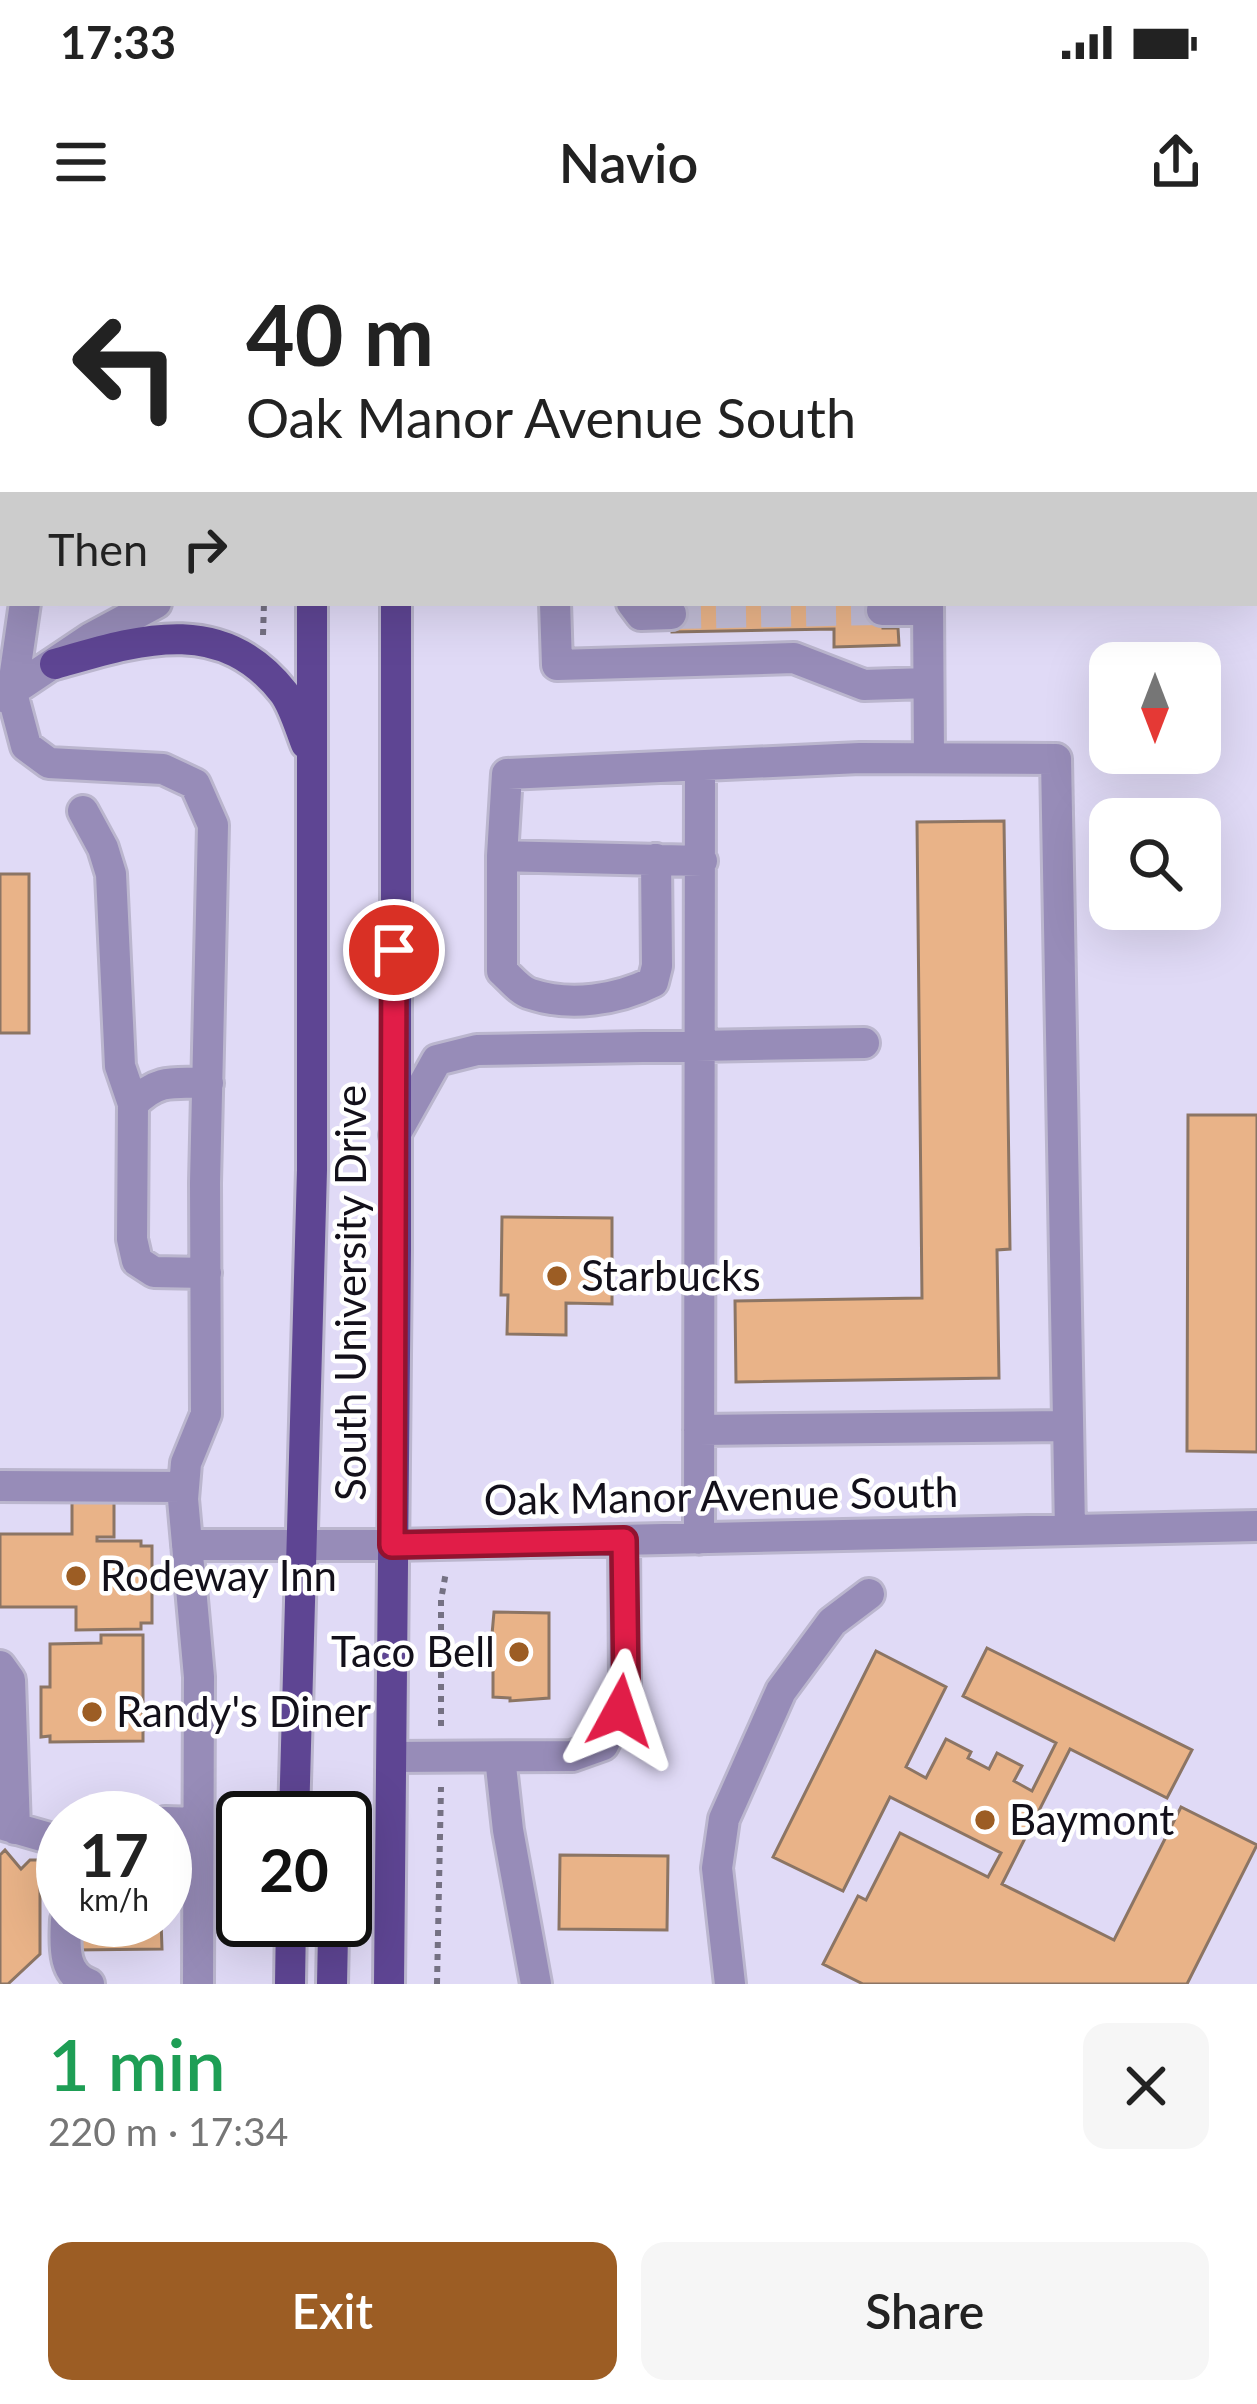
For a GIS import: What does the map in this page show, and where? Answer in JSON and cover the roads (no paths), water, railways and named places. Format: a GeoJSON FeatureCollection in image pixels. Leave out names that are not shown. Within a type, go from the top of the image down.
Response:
{"type":"FeatureCollection","features":[{"type":"Feature","properties":{"kind":"main road","name":"South University Drive"},"geometry":{"type":"LineString","coordinates":[[295,1791],[312,1170],[312,606]]}},
{"type":"Feature","properties":{"kind":"main road","name":"South University Drive"},"geometry":{"type":"LineString","coordinates":[[393,1978],[396,606]]}},
{"type":"Feature","properties":{"kind":"main road"},"geometry":{"type":"LineString","coordinates":[[56,664],[138,641],[191,638],[237,651],[286,695],[312,759]]}},
{"type":"Feature","properties":{"kind":"main road"},"geometry":{"type":"LineString","coordinates":[[290,1984],[291,1947]]}},
{"type":"Feature","properties":{"kind":"main road"},"geometry":{"type":"LineString","coordinates":[[332,1984],[333,1947]]}},
{"type":"Feature","properties":{"kind":"street"},"geometry":{"type":"LineString","coordinates":[[24,606],[6,696],[26,746],[49,764],[163,769],[196,784],[213,825],[206,1414],[186,1463],[184,1486],[199,1677],[198,1984]]}},
{"type":"Feature","properties":{"kind":"street"},"geometry":{"type":"LineString","coordinates":[[6,696],[91,638],[150,606]]}},
{"type":"Feature","properties":{"kind":"street"},"geometry":{"type":"LineString","coordinates":[[555,606],[557,664],[794,658],[864,686],[928,683]]}},
{"type":"Feature","properties":{"kind":"street"},"geometry":{"type":"LineString","coordinates":[[634,606],[641,615],[671,614]]}},
{"type":"Feature","properties":{"kind":"street"},"geometry":{"type":"LineString","coordinates":[[883,610],[928,607],[929,757]]}},
{"type":"Feature","properties":{"kind":"street"},"geometry":{"type":"LineString","coordinates":[[656,860],[657,966],[652,982],[630,994],[572,1001],[527,994],[502,971],[507,774],[929,757],[1056,759],[1070,1530]]}},
{"type":"Feature","properties":{"kind":"street"},"geometry":{"type":"LineString","coordinates":[[698,1539],[700,768]]}},
{"type":"Feature","properties":{"kind":"street"},"geometry":{"type":"LineString","coordinates":[[83,811],[111,874],[120,1066],[133,1104],[132,1239],[137,1261],[154,1272],[206,1273]]}},
{"type":"Feature","properties":{"kind":"street"},"geometry":{"type":"LineString","coordinates":[[502,856],[702,860]]}},
{"type":"Feature","properties":{"kind":"street"},"geometry":{"type":"LineString","coordinates":[[395,1135],[437,1060],[477,1050],[864,1043]]}},
{"type":"Feature","properties":{"kind":"street"},"geometry":{"type":"LineString","coordinates":[[133,1104],[148,1089],[167,1082],[208,1083]]}},
{"type":"Feature","properties":{"kind":"street"},"geometry":{"type":"LineString","coordinates":[[699,1430],[1066,1426]]}},
{"type":"Feature","properties":{"kind":"street"},"geometry":{"type":"LineString","coordinates":[[0,1486],[184,1486]]}},
{"type":"Feature","properties":{"kind":"street","name":"Oak Manor Avenue South"},"geometry":{"type":"LineString","coordinates":[[187,1545],[392,1545],[1257,1526]]}},
{"type":"Feature","properties":{"kind":"street"},"geometry":{"type":"LineString","coordinates":[[392,1757],[572,1756],[603,1745],[620,1711],[626,1684],[624,1540]]}},
{"type":"Feature","properties":{"kind":"street"},"geometry":{"type":"LineString","coordinates":[[730,1984],[717,1868],[724,1819],[781,1691],[832,1622],[869,1594]]}},
{"type":"Feature","properties":{"kind":"street"},"geometry":{"type":"LineString","coordinates":[[0,1666],[10,1680],[8,1826]]}},
{"type":"Feature","properties":{"kind":"street"},"geometry":{"type":"LineString","coordinates":[[500,1757],[536,1984]]}},
{"type":"Feature","properties":{"kind":"street"},"geometry":{"type":"LineString","coordinates":[[192,1823],[198,1823]]}},
{"type":"Feature","properties":{"kind":"street"},"geometry":{"type":"LineString","coordinates":[[67,1947],[67,1965],[81,1983]]}},
{"type":"Feature","properties":{"kind":"tunnel"},"geometry":{"type":"LineString","coordinates":[[671,614],[882,610]]}},
{"type":"Feature","properties":{"kind":"place","name":"Starbucks"},"geometry":{"type":"Point","coordinates":[557,1276]}},
{"type":"Feature","properties":{"kind":"place","name":"Rodeway Inn"},"geometry":{"type":"Point","coordinates":[76,1576]}},
{"type":"Feature","properties":{"kind":"place","name":"Taco Bell"},"geometry":{"type":"Point","coordinates":[519,1652]}},
{"type":"Feature","properties":{"kind":"place","name":"Randy's Diner"},"geometry":{"type":"Point","coordinates":[92,1712]}},
{"type":"Feature","properties":{"kind":"place","name":"Baymont"},"geometry":{"type":"Point","coordinates":[985,1820]}}]}
